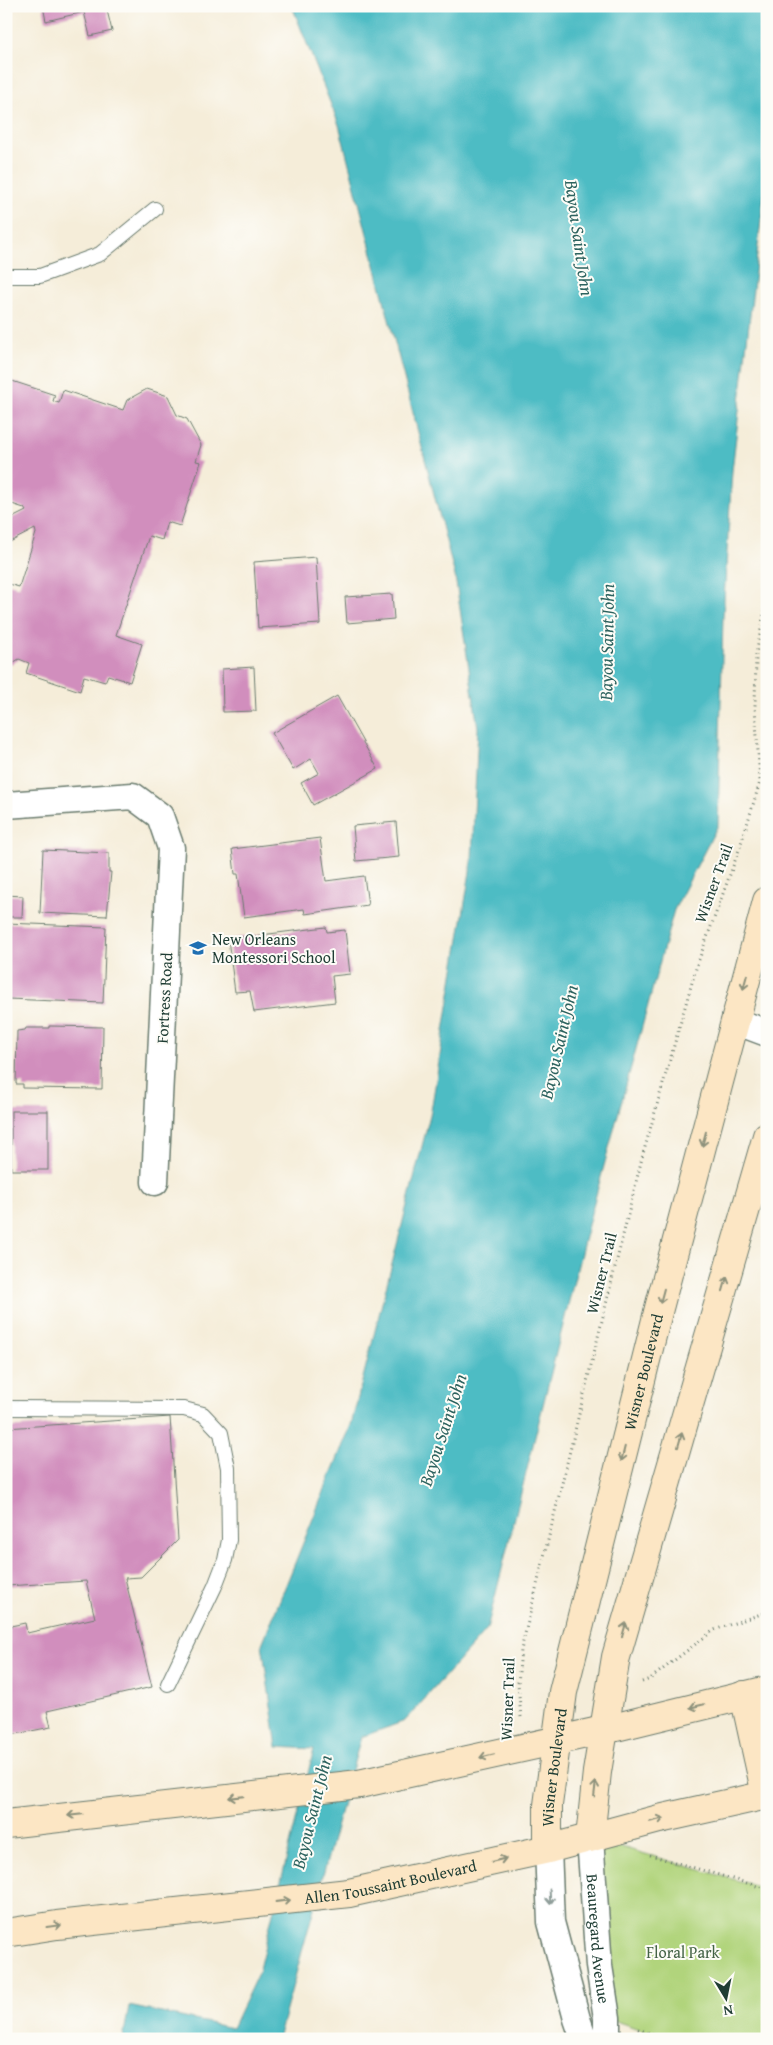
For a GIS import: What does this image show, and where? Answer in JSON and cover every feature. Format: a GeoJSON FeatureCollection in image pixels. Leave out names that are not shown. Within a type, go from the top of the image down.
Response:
{"type":"FeatureCollection","features":[{"type":"Feature","properties":{"kind":"street","name":"Fortress Road"},"geometry":{"type":"LineString","coordinates":[[6,806],[134,796],[160,816],[171,848],[155,1182]]}},
{"type":"Feature","properties":{"kind":"street","name":"Wisner Boulevard"},"geometry":{"type":"LineString","coordinates":[[548,1849],[548,1805],[564,1692],[659,1308],[767,901]]}},
{"type":"Feature","properties":{"kind":"street"},"geometry":{"type":"LineString","coordinates":[[735,1021],[767,1033]]}},
{"type":"Feature","properties":{"kind":"street"},"geometry":{"type":"LineString","coordinates":[[590,1838],[616,1657],[767,1136]]}},
{"type":"Feature","properties":{"kind":"street"},"geometry":{"type":"LineString","coordinates":[[6,1824],[359,1784],[604,1730],[755,1692],[766,1795]]}},
{"type":"Feature","properties":{"kind":"street","name":"Allen Toussaint Boulevard"},"geometry":{"type":"LineString","coordinates":[[6,1933],[57,1925],[349,1893],[548,1849],[766,1795]]}},
{"type":"Feature","properties":{"kind":"street","name":"Beauregard Avenue"},"geometry":{"type":"LineString","coordinates":[[590,1838],[599,1966],[607,2018],[607,2039]]}},
{"type":"Feature","properties":{"kind":"street","name":"Beauregard Avenue"},"geometry":{"type":"LineString","coordinates":[[548,1849],[551,1922],[584,2039]]}},
{"type":"Feature","properties":{"kind":"lane"},"geometry":{"type":"LineString","coordinates":[[6,276],[40,276],[100,254],[155,209]]}},
{"type":"Feature","properties":{"kind":"lane"},"geometry":{"type":"LineString","coordinates":[[6,1408],[184,1410],[203,1414],[221,1433],[228,1468],[230,1521],[225,1560],[168,1684]]}},
{"type":"Feature","properties":{"kind":"path","name":"Wisner Trail"},"geometry":{"type":"LineString","coordinates":[[518,1748],[521,1715],[518,1684],[521,1650],[643,1154],[697,965],[728,882],[760,782],[756,716],[756,655],[767,597]]}},
{"type":"Feature","properties":{"kind":"path"},"geometry":{"type":"LineString","coordinates":[[642,1853],[767,1889]]}},
{"type":"Feature","properties":{"kind":"green space","name":"Floral Park"},"geometry":{"type":"Polygon","coordinates":[[[590,1838],[767,1889],[767,2039],[668,2039],[607,2018],[590,1838]]]}},
{"type":"Feature","properties":{"kind":"water","name":"Bayou Saint John"},"geometry":{"type":"Polygon","coordinates":[[[292,6],[767,6],[767,168],[732,471],[723,616],[718,825],[674,910],[590,1217],[487,1629],[405,1721],[361,1737],[278,2039],[123,2039],[129,2006],[232,2028],[258,1973],[314,1749],[277,1747],[262,1644],[351,1425],[431,1111],[472,859],[478,728],[455,576],[339,125],[292,6]]]}},
{"type":"Feature","properties":{"kind":"building"},"geometry":{"type":"Polygon","coordinates":[[[43,6],[106,6],[112,31],[90,36],[84,12],[46,21],[43,6]]]}},
{"type":"Feature","properties":{"kind":"building"},"geometry":{"type":"Polygon","coordinates":[[[6,379],[55,395],[53,401],[59,403],[63,390],[123,410],[127,400],[147,389],[168,396],[177,415],[187,419],[201,445],[196,461],[201,462],[180,526],[167,522],[162,540],[149,536],[116,635],[142,644],[130,682],[108,675],[105,682],[84,676],[80,691],[26,673],[29,663],[19,659],[11,664],[6,662],[6,583],[19,587],[36,533],[35,529],[6,544],[6,521],[26,511],[24,508],[6,502],[6,379]]]}},
{"type":"Feature","properties":{"kind":"building"},"geometry":{"type":"Polygon","coordinates":[[[316,557],[320,624],[258,628],[254,562],[316,557]]]}},
{"type":"Feature","properties":{"kind":"building"},"geometry":{"type":"Polygon","coordinates":[[[392,594],[394,619],[347,623],[345,597],[392,594]]]}},
{"type":"Feature","properties":{"kind":"building"},"geometry":{"type":"Polygon","coordinates":[[[254,667],[256,711],[223,712],[222,669],[254,667]]]}},
{"type":"Feature","properties":{"kind":"building"},"geometry":{"type":"Polygon","coordinates":[[[337,696],[378,769],[313,805],[301,783],[319,773],[311,759],[293,770],[272,733],[337,696]]]}},
{"type":"Feature","properties":{"kind":"building"},"geometry":{"type":"Polygon","coordinates":[[[396,822],[399,857],[356,861],[353,826],[396,822]]]}},
{"type":"Feature","properties":{"kind":"building"},"geometry":{"type":"Polygon","coordinates":[[[320,838],[326,881],[364,876],[368,905],[305,914],[304,909],[244,917],[238,874],[235,874],[232,849],[320,838]]]}},
{"type":"Feature","properties":{"kind":"building"},"geometry":{"type":"Polygon","coordinates":[[[43,850],[109,853],[109,872],[111,872],[107,916],[40,913],[43,850]]]}},
{"type":"Feature","properties":{"kind":"building"},"geometry":{"type":"Polygon","coordinates":[[[6,895],[23,896],[22,917],[6,917],[6,895]]]}},
{"type":"Feature","properties":{"kind":"building"},"geometry":{"type":"Polygon","coordinates":[[[6,923],[106,927],[103,1003],[8,999],[6,1013],[6,923]]]}},
{"type":"Feature","properties":{"kind":"building"},"geometry":{"type":"Polygon","coordinates":[[[326,927],[327,932],[345,930],[350,974],[332,976],[335,1002],[254,1012],[250,991],[235,992],[228,939],[326,927]]]}},
{"type":"Feature","properties":{"kind":"building"},"geometry":{"type":"Polygon","coordinates":[[[49,1026],[103,1027],[102,1089],[23,1088],[23,1084],[16,1084],[17,1031],[25,1030],[26,1028],[49,1028],[49,1026]]]}},
{"type":"Feature","properties":{"kind":"building"},"geometry":{"type":"Polygon","coordinates":[[[6,1074],[10,1074],[8,1115],[6,1115],[6,1074]]]}},
{"type":"Feature","properties":{"kind":"building"},"geometry":{"type":"Polygon","coordinates":[[[11,1111],[48,1111],[48,1170],[11,1170],[11,1111]]]}},
{"type":"Feature","properties":{"kind":"building"},"geometry":{"type":"Polygon","coordinates":[[[170,1417],[178,1540],[141,1577],[125,1578],[152,1687],[47,1711],[51,1727],[6,1736],[6,1627],[25,1623],[27,1633],[95,1618],[86,1581],[6,1586],[6,1428],[170,1417]]]}},
{"type":"Feature","properties":{"kind":"place","name":"New Orleans Montessori School"},"geometry":{"type":"Point","coordinates":[198,948]}}]}
